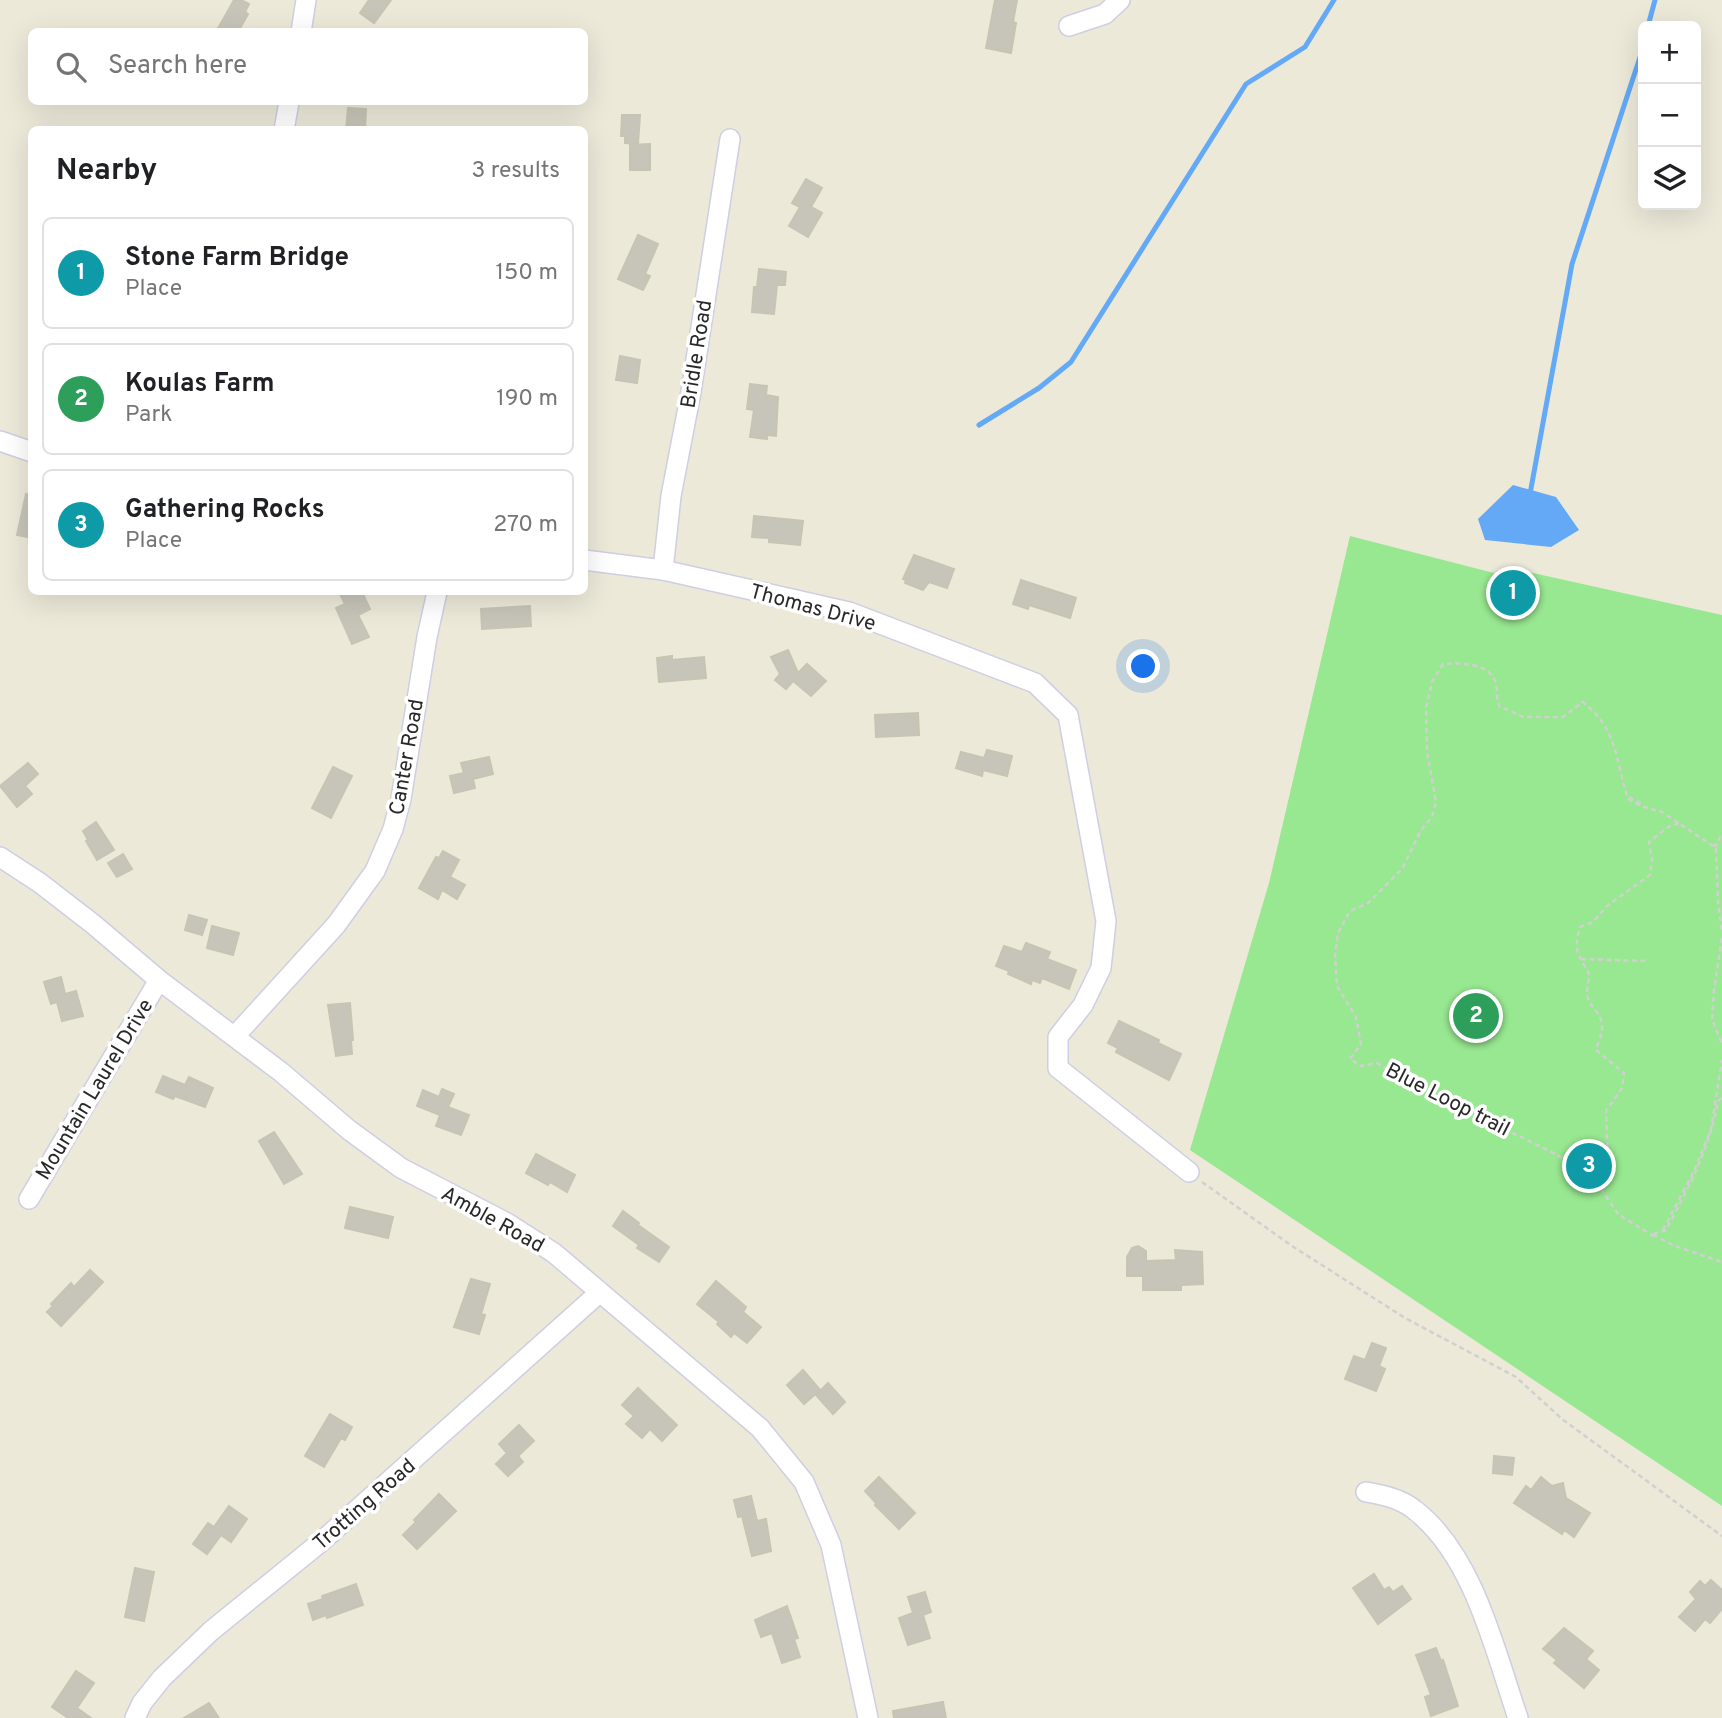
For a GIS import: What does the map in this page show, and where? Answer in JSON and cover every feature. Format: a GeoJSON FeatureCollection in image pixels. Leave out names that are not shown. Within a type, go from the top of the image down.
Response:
{"type":"FeatureCollection","features":[{"type":"Feature","properties":{"kind":"street"},"geometry":{"type":"LineString","coordinates":[[302,28],[306,0]]}},
{"type":"Feature","properties":{"kind":"street"},"geometry":{"type":"LineString","coordinates":[[1069,26],[1105,14],[1120,0]]}},
{"type":"Feature","properties":{"kind":"street"},"geometry":{"type":"LineString","coordinates":[[285,126],[288,105]]}},
{"type":"Feature","properties":{"kind":"street","name":"Bridle Road"},"geometry":{"type":"LineString","coordinates":[[663,569],[671,496],[691,392],[730,139]]}},
{"type":"Feature","properties":{"kind":"street"},"geometry":{"type":"LineString","coordinates":[[0,441],[28,451]]}},
{"type":"Feature","properties":{"kind":"street","name":"Thomas Drive"},"geometry":{"type":"LineString","coordinates":[[588,560],[663,569],[849,612],[1035,682],[1068,715],[1106,921],[1101,968],[1083,1005],[1058,1037],[1058,1068],[1189,1172]]}},
{"type":"Feature","properties":{"kind":"street","name":"Canter Road"},"geometry":{"type":"LineString","coordinates":[[235,1036],[336,925],[375,871],[393,829],[401,799],[436,595]]}},
{"type":"Feature","properties":{"kind":"street","name":"Amble Road"},"geometry":{"type":"LineString","coordinates":[[0,857],[40,883],[93,924],[159,980],[235,1036],[349,1130],[401,1168],[507,1223],[554,1253],[760,1428],[804,1482],[831,1545],[868,1718]]}},
{"type":"Feature","properties":{"kind":"street","name":"Mountain Laurel Drive"},"geometry":{"type":"LineString","coordinates":[[29,1199],[159,980]]}},
{"type":"Feature","properties":{"kind":"street","name":"Trotting Road"},"geometry":{"type":"LineString","coordinates":[[135,1718],[142,1703],[162,1678],[211,1631],[322,1541],[599,1293]]}},
{"type":"Feature","properties":{"kind":"street"},"geometry":{"type":"LineString","coordinates":[[1366,1492],[1397,1500],[1415,1510],[1452,1553],[1480,1607],[1518,1718]]}},
{"type":"Feature","properties":{"kind":"path"},"geometry":{"type":"LineString","coordinates":[[1722,835],[1716,846],[1661,810],[1629,797],[1618,765],[1613,736],[1599,714],[1583,702],[1562,716],[1523,716],[1500,706],[1497,682],[1485,668],[1462,663],[1442,664],[1431,681],[1426,715],[1427,752],[1435,799],[1431,816],[1420,830],[1402,869],[1367,902],[1349,910],[1337,932],[1334,956],[1337,986],[1355,1017],[1361,1044],[1349,1059],[1361,1067],[1378,1065],[1400,1080],[1570,1162],[1593,1176],[1619,1215],[1675,1246],[1722,1262]]}},
{"type":"Feature","properties":{"kind":"path","name":"Blue Loop trail"},"geometry":{"type":"LineString","coordinates":[[1593,1176],[1550,1150],[1403,1081],[1377,1063],[1361,1066],[1350,1059],[1361,1044],[1356,1017],[1337,986],[1335,956],[1338,933],[1350,911],[1368,903],[1402,869],[1421,830],[1432,817],[1436,802],[1427,752],[1426,708],[1432,682],[1443,664],[1462,663],[1485,668],[1496,682],[1499,706],[1524,717],[1563,717],[1583,702],[1598,714],[1612,737],[1617,765],[1628,799],[1662,812],[1722,852]]}},
{"type":"Feature","properties":{"kind":"path"},"geometry":{"type":"LineString","coordinates":[[1652,1235],[1621,1216],[1593,1176],[1608,1163],[1606,1111],[1622,1088],[1624,1073],[1596,1050],[1602,1027],[1600,1017],[1587,1001],[1586,989],[1590,976],[1576,953],[1580,927],[1593,922],[1607,906],[1650,874],[1652,859],[1649,842],[1668,827],[1679,823]]}},
{"type":"Feature","properties":{"kind":"path"},"geometry":{"type":"LineString","coordinates":[[1722,835],[1716,848],[1722,932]]}},
{"type":"Feature","properties":{"kind":"path"},"geometry":{"type":"LineString","coordinates":[[1722,938],[1712,1019],[1722,1044]]}},
{"type":"Feature","properties":{"kind":"path"},"geometry":{"type":"LineString","coordinates":[[1581,959],[1646,961]]}},
{"type":"Feature","properties":{"kind":"path"},"geometry":{"type":"LineString","coordinates":[[1652,1235],[1664,1230],[1711,1129],[1722,1060]]}},
{"type":"Feature","properties":{"kind":"path"},"geometry":{"type":"LineString","coordinates":[[1652,1235],[1666,1230],[1683,1197],[1708,1145],[1718,1101],[1722,1098]]}},
{"type":"Feature","properties":{"kind":"path"},"geometry":{"type":"LineString","coordinates":[[1189,1172],[1293,1246],[1405,1318],[1516,1377],[1562,1419],[1722,1535]]}},
{"type":"Feature","properties":{"kind":"green space"},"geometry":{"type":"Polygon","coordinates":[[[1350,536],[1521,580],[1524,571],[1722,615],[1722,1506],[1190,1150],[1269,883],[1350,536]]]}},
{"type":"Feature","properties":{"kind":"water"},"geometry":{"type":"Polygon","coordinates":[[[1513,485],[1556,497],[1579,530],[1551,547],[1485,540],[1478,519],[1513,485]]]}},
{"type":"Feature","properties":{"kind":"building"},"geometry":{"type":"Polygon","coordinates":[[[234,0],[249,4],[245,12],[248,14],[240,28],[218,28],[234,0]]]}},
{"type":"Feature","properties":{"kind":"building"},"geometry":{"type":"Polygon","coordinates":[[[369,0],[391,0],[374,23],[360,13],[369,0]]]}},
{"type":"Feature","properties":{"kind":"building"},"geometry":{"type":"Polygon","coordinates":[[[995,0],[1017,0],[1011,53],[986,48],[995,0]]]}},
{"type":"Feature","properties":{"kind":"building"},"geometry":{"type":"Polygon","coordinates":[[[348,108],[366,109],[365,126],[346,126],[348,108]]]}},
{"type":"Feature","properties":{"kind":"building"},"geometry":{"type":"Polygon","coordinates":[[[622,115],[640,115],[638,144],[625,143],[625,136],[621,136],[622,115]]]}},
{"type":"Feature","properties":{"kind":"building"},"geometry":{"type":"Polygon","coordinates":[[[650,144],[650,170],[630,170],[630,145],[650,144]]]}},
{"type":"Feature","properties":{"kind":"building"},"geometry":{"type":"Polygon","coordinates":[[[806,179],[822,188],[811,207],[822,213],[808,237],[789,226],[800,207],[792,203],[806,179]]]}},
{"type":"Feature","properties":{"kind":"building"},"geometry":{"type":"Polygon","coordinates":[[[638,235],[658,244],[645,274],[650,276],[643,290],[618,279],[638,235]]]}},
{"type":"Feature","properties":{"kind":"building"},"geometry":{"type":"Polygon","coordinates":[[[759,269],[786,272],[785,285],[777,285],[774,314],[752,312],[759,269]]]}},
{"type":"Feature","properties":{"kind":"building"},"geometry":{"type":"Polygon","coordinates":[[[620,356],[640,360],[637,383],[616,380],[620,356]]]}},
{"type":"Feature","properties":{"kind":"building"},"geometry":{"type":"Polygon","coordinates":[[[750,384],[767,386],[766,395],[778,397],[776,436],[767,435],[767,439],[750,437],[754,410],[747,409],[750,384]]]}},
{"type":"Feature","properties":{"kind":"building"},"geometry":{"type":"Polygon","coordinates":[[[26,494],[28,494],[28,537],[17,535],[26,494]]]}},
{"type":"Feature","properties":{"kind":"building"},"geometry":{"type":"Polygon","coordinates":[[[754,516],[803,521],[800,545],[769,542],[769,538],[752,537],[754,516]]]}},
{"type":"Feature","properties":{"kind":"building"},"geometry":{"type":"Polygon","coordinates":[[[914,555],[954,569],[947,588],[929,582],[923,590],[905,583],[906,580],[903,579],[914,555]]]}},
{"type":"Feature","properties":{"kind":"building"},"geometry":{"type":"Polygon","coordinates":[[[1021,580],[1076,598],[1070,618],[1029,605],[1028,609],[1013,604],[1021,580]]]}},
{"type":"Feature","properties":{"kind":"building"},"geometry":{"type":"Polygon","coordinates":[[[340,595],[363,595],[370,609],[358,615],[369,637],[352,644],[336,608],[345,604],[340,595]]]}},
{"type":"Feature","properties":{"kind":"building"},"geometry":{"type":"Polygon","coordinates":[[[530,606],[531,626],[482,629],[481,609],[530,606]]]}},
{"type":"Feature","properties":{"kind":"building"},"geometry":{"type":"Polygon","coordinates":[[[788,650],[798,673],[807,664],[826,681],[811,696],[793,681],[786,689],[775,680],[780,674],[771,657],[788,650]]]}},
{"type":"Feature","properties":{"kind":"building"},"geometry":{"type":"Polygon","coordinates":[[[672,656],[672,660],[704,657],[706,678],[659,682],[657,658],[672,656]]]}},
{"type":"Feature","properties":{"kind":"building"},"geometry":{"type":"Polygon","coordinates":[[[918,713],[919,735],[876,737],[875,715],[918,713]]]}},
{"type":"Feature","properties":{"kind":"building"},"geometry":{"type":"Polygon","coordinates":[[[987,750],[1012,756],[1007,776],[983,770],[982,776],[956,768],[961,752],[984,758],[987,750]]]}},
{"type":"Feature","properties":{"kind":"building"},"geometry":{"type":"Polygon","coordinates":[[[489,757],[493,774],[473,779],[475,788],[454,793],[450,776],[464,773],[461,763],[489,757]]]}},
{"type":"Feature","properties":{"kind":"building"},"geometry":{"type":"Polygon","coordinates":[[[28,763],[38,774],[25,786],[32,794],[17,807],[0,786],[28,763]]]}},
{"type":"Feature","properties":{"kind":"building"},"geometry":{"type":"Polygon","coordinates":[[[333,767],[352,776],[331,818],[312,808],[333,767]]]}},
{"type":"Feature","properties":{"kind":"building"},"geometry":{"type":"Polygon","coordinates":[[[96,822],[114,850],[97,860],[83,831],[96,822]]]}},
{"type":"Feature","properties":{"kind":"building"},"geometry":{"type":"Polygon","coordinates":[[[443,851],[459,860],[450,877],[465,885],[457,899],[442,890],[438,899],[419,888],[436,857],[439,858],[443,851]]]}},
{"type":"Feature","properties":{"kind":"building"},"geometry":{"type":"Polygon","coordinates":[[[123,854],[132,869],[117,877],[108,863],[123,854]]]}},
{"type":"Feature","properties":{"kind":"building"},"geometry":{"type":"Polygon","coordinates":[[[189,915],[207,920],[202,935],[185,930],[189,915]]]}},
{"type":"Feature","properties":{"kind":"building"},"geometry":{"type":"Polygon","coordinates":[[[212,926],[239,933],[233,955],[207,948],[212,926]]]}},
{"type":"Feature","properties":{"kind":"building"},"geometry":{"type":"Polygon","coordinates":[[[1026,943],[1050,952],[1047,959],[1076,970],[1069,989],[1042,978],[1040,983],[1032,980],[1031,984],[996,966],[1004,946],[1022,952],[1026,943]]]}},
{"type":"Feature","properties":{"kind":"building"},"geometry":{"type":"Polygon","coordinates":[[[61,977],[65,994],[76,991],[83,1016],[62,1021],[57,1002],[51,1004],[44,982],[61,977]]]}},
{"type":"Feature","properties":{"kind":"building"},"geometry":{"type":"Polygon","coordinates":[[[350,1003],[352,1054],[336,1056],[328,1005],[350,1003]]]}},
{"type":"Feature","properties":{"kind":"building"},"geometry":{"type":"Polygon","coordinates":[[[1119,1021],[1181,1054],[1169,1080],[1116,1052],[1118,1048],[1108,1043],[1119,1021]]]}},
{"type":"Feature","properties":{"kind":"building"},"geometry":{"type":"Polygon","coordinates":[[[163,1076],[185,1085],[189,1077],[213,1088],[205,1107],[156,1092],[163,1076]]]}},
{"type":"Feature","properties":{"kind":"building"},"geometry":{"type":"Polygon","coordinates":[[[442,1089],[454,1094],[448,1107],[469,1115],[461,1135],[436,1126],[440,1115],[417,1106],[423,1090],[439,1097],[442,1089]]]}},
{"type":"Feature","properties":{"kind":"building"},"geometry":{"type":"Polygon","coordinates":[[[274,1132],[302,1174],[284,1184],[259,1141],[274,1132]]]}},
{"type":"Feature","properties":{"kind":"building"},"geometry":{"type":"Polygon","coordinates":[[[536,1154],[575,1175],[567,1192],[526,1173],[536,1154]]]}},
{"type":"Feature","properties":{"kind":"building"},"geometry":{"type":"Polygon","coordinates":[[[350,1207],[393,1217],[388,1238],[345,1228],[350,1207]]]}},
{"type":"Feature","properties":{"kind":"building"},"geometry":{"type":"Polygon","coordinates":[[[623,1211],[669,1247],[659,1262],[637,1248],[639,1245],[613,1226],[623,1211]]]}},
{"type":"Feature","properties":{"kind":"building"},"geometry":{"type":"Polygon","coordinates":[[[1138,1246],[1146,1251],[1146,1261],[1176,1260],[1175,1250],[1202,1252],[1203,1284],[1181,1285],[1181,1290],[1143,1290],[1143,1276],[1127,1276],[1127,1257],[1132,1248],[1138,1246]]]}},
{"type":"Feature","properties":{"kind":"building"},"geometry":{"type":"Polygon","coordinates":[[[90,1270],[103,1282],[61,1326],[47,1312],[53,1306],[51,1304],[71,1283],[74,1287],[90,1270]]]}},
{"type":"Feature","properties":{"kind":"building"},"geometry":{"type":"Polygon","coordinates":[[[471,1279],[490,1284],[481,1314],[485,1315],[479,1334],[454,1327],[471,1279]]]}},
{"type":"Feature","properties":{"kind":"building"},"geometry":{"type":"Polygon","coordinates":[[[716,1281],[746,1307],[743,1312],[761,1327],[747,1343],[734,1333],[731,1337],[717,1324],[719,1322],[697,1304],[716,1281]]]}},
{"type":"Feature","properties":{"kind":"building"},"geometry":{"type":"Polygon","coordinates":[[[1372,1343],[1386,1348],[1379,1366],[1385,1369],[1376,1391],[1345,1379],[1354,1356],[1365,1360],[1372,1343]]]}},
{"type":"Feature","properties":{"kind":"building"},"geometry":{"type":"Polygon","coordinates":[[[803,1370],[820,1390],[804,1404],[787,1385],[803,1370]]]}},
{"type":"Feature","properties":{"kind":"building"},"geometry":{"type":"Polygon","coordinates":[[[828,1383],[845,1402],[833,1414],[816,1395],[828,1383]]]}},
{"type":"Feature","properties":{"kind":"building"},"geometry":{"type":"Polygon","coordinates":[[[638,1388],[677,1425],[662,1441],[650,1429],[642,1438],[626,1424],[634,1416],[622,1405],[638,1388]]]}},
{"type":"Feature","properties":{"kind":"building"},"geometry":{"type":"Polygon","coordinates":[[[330,1414],[352,1427],[345,1440],[341,1438],[324,1467],[305,1456],[330,1414]]]}},
{"type":"Feature","properties":{"kind":"building"},"geometry":{"type":"Polygon","coordinates":[[[519,1425],[534,1441],[518,1456],[523,1462],[508,1476],[496,1464],[507,1453],[499,1444],[519,1425]]]}},
{"type":"Feature","properties":{"kind":"building"},"geometry":{"type":"Polygon","coordinates":[[[1494,1456],[1514,1458],[1512,1475],[1493,1473],[1494,1456]]]}},
{"type":"Feature","properties":{"kind":"building"},"geometry":{"type":"Polygon","coordinates":[[[879,1477],[915,1513],[899,1529],[865,1491],[879,1477]]]}},
{"type":"Feature","properties":{"kind":"building"},"geometry":{"type":"Polygon","coordinates":[[[1541,1477],[1552,1486],[1563,1483],[1566,1498],[1590,1513],[1574,1537],[1564,1530],[1562,1534],[1514,1503],[1526,1486],[1531,1490],[1541,1477]]]}},
{"type":"Feature","properties":{"kind":"building"},"geometry":{"type":"Polygon","coordinates":[[[439,1494],[456,1511],[417,1549],[403,1535],[439,1494]]]}},
{"type":"Feature","properties":{"kind":"building"},"geometry":{"type":"Polygon","coordinates":[[[751,1496],[757,1521],[766,1519],[771,1551],[752,1556],[742,1516],[738,1517],[734,1500],[751,1496]]]}},
{"type":"Feature","properties":{"kind":"building"},"geometry":{"type":"Polygon","coordinates":[[[229,1506],[247,1519],[231,1542],[221,1535],[207,1554],[193,1544],[208,1523],[214,1527],[229,1506]]]}},
{"type":"Feature","properties":{"kind":"building"},"geometry":{"type":"Polygon","coordinates":[[[135,1568],[154,1572],[144,1621],[125,1617],[135,1568]]]}},
{"type":"Feature","properties":{"kind":"building"},"geometry":{"type":"Polygon","coordinates":[[[1374,1574],[1384,1590],[1389,1587],[1393,1592],[1402,1586],[1411,1599],[1378,1624],[1353,1588],[1374,1574]]]}},
{"type":"Feature","properties":{"kind":"building"},"geometry":{"type":"Polygon","coordinates":[[[1711,1580],[1722,1590],[1722,1609],[1710,1623],[1705,1619],[1695,1631],[1679,1617],[1696,1599],[1690,1592],[1700,1581],[1705,1586],[1711,1580]]]}},
{"type":"Feature","properties":{"kind":"building"},"geometry":{"type":"Polygon","coordinates":[[[356,1584],[363,1605],[327,1618],[326,1615],[313,1620],[308,1604],[356,1584]]]}},
{"type":"Feature","properties":{"kind":"building"},"geometry":{"type":"Polygon","coordinates":[[[925,1592],[931,1612],[923,1615],[930,1638],[908,1645],[899,1618],[913,1613],[908,1597],[925,1592]]]}},
{"type":"Feature","properties":{"kind":"building"},"geometry":{"type":"Polygon","coordinates":[[[787,1606],[798,1638],[794,1639],[800,1657],[782,1663],[772,1633],[761,1637],[755,1620],[787,1606]]]}},
{"type":"Feature","properties":{"kind":"building"},"geometry":{"type":"Polygon","coordinates":[[[1564,1628],[1593,1651],[1586,1659],[1599,1670],[1584,1688],[1554,1663],[1557,1660],[1543,1649],[1564,1628]]]}},
{"type":"Feature","properties":{"kind":"building"},"geometry":{"type":"Polygon","coordinates":[[[1436,1648],[1441,1661],[1443,1660],[1458,1706],[1431,1716],[1425,1697],[1431,1695],[1416,1655],[1436,1648]]]}},
{"type":"Feature","properties":{"kind":"building"},"geometry":{"type":"Polygon","coordinates":[[[76,1671],[94,1683],[77,1708],[91,1718],[68,1718],[52,1707],[76,1671]]]}},
{"type":"Feature","properties":{"kind":"building"},"geometry":{"type":"Polygon","coordinates":[[[943,1702],[946,1718],[894,1718],[893,1711],[943,1702]]]}},
{"type":"Feature","properties":{"kind":"building"},"geometry":{"type":"Polygon","coordinates":[[[209,1703],[219,1718],[184,1718],[209,1703]]]}},
{"type":"Feature","properties":{"kind":"waterway"},"geometry":{"type":"LineString","coordinates":[[979,425],[1039,388],[1071,362],[1246,84],[1305,47],[1334,0]]}},
{"type":"Feature","properties":{"kind":"waterway"},"geometry":{"type":"LineString","coordinates":[[1649,21],[1655,0]]}},
{"type":"Feature","properties":{"kind":"waterway"},"geometry":{"type":"LineString","coordinates":[[1530,494],[1572,264],[1638,63]]}},
{"type":"Feature","properties":{"kind":"place","name":"Stone Farm Bridge"},"geometry":{"type":"Point","coordinates":[1513,593]}},
{"type":"Feature","properties":{"kind":"place","name":"Koulas Farm"},"geometry":{"type":"Point","coordinates":[1476,1016]}},
{"type":"Feature","properties":{"kind":"place","name":"Gathering Rocks"},"geometry":{"type":"Point","coordinates":[1589,1166]}}]}
